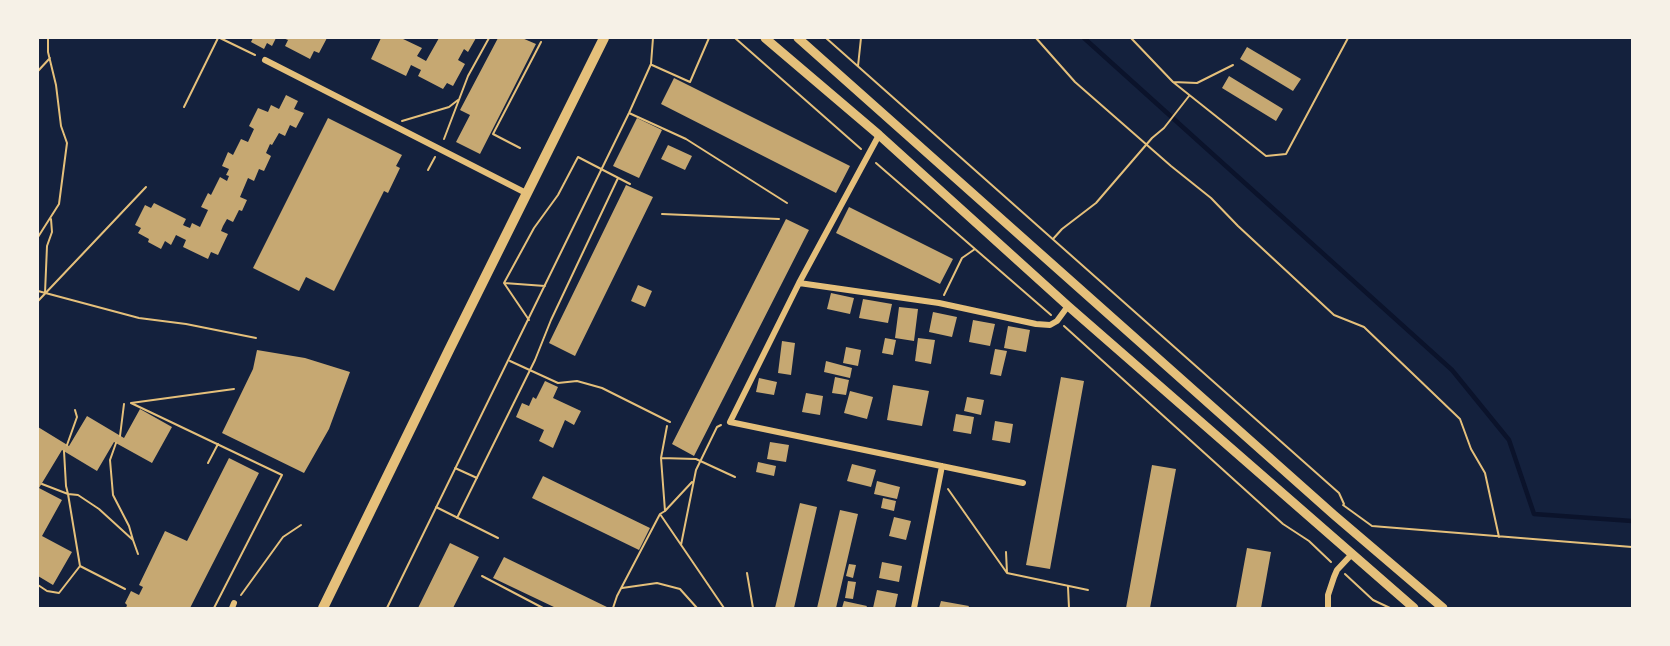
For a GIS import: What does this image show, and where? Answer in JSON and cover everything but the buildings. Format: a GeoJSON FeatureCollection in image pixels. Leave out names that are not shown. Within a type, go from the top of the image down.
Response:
{"type":"FeatureCollection","features":[{"type":"Feature","properties":{"kind":"highway"},"geometry":{"type":"LineString","coordinates":[[323,609],[604,38]]}},
{"type":"Feature","properties":{"kind":"main road"},"geometry":{"type":"LineString","coordinates":[[765,38],[879,135],[1068,306],[1414,609]]}},
{"type":"Feature","properties":{"kind":"main road"},"geometry":{"type":"LineString","coordinates":[[798,38],[1443,609]]}},
{"type":"Feature","properties":{"kind":"main road"},"geometry":{"type":"LineString","coordinates":[[1352,554],[1364,540]]}},
{"type":"Feature","properties":{"kind":"street"},"geometry":{"type":"LineString","coordinates":[[266,60],[526,193]]}},
{"type":"Feature","properties":{"kind":"street"},"geometry":{"type":"LineString","coordinates":[[879,135],[799,283],[730,422],[1023,483]]}},
{"type":"Feature","properties":{"kind":"street"},"geometry":{"type":"LineString","coordinates":[[799,283],[939,303],[1036,324],[1050,325],[1057,321],[1068,306]]}},
{"type":"Feature","properties":{"kind":"street"},"geometry":{"type":"LineString","coordinates":[[914,609],[942,466]]}},
{"type":"Feature","properties":{"kind":"street"},"geometry":{"type":"LineString","coordinates":[[1328,609],[1328,595],[1338,568],[1352,554]]}},
{"type":"Feature","properties":{"kind":"path"},"geometry":{"type":"LineString","coordinates":[[38,237],[59,204],[66,142],[48,38]]}},
{"type":"Feature","properties":{"kind":"path"},"geometry":{"type":"LineString","coordinates":[[184,107],[219,38],[266,60]]}},
{"type":"Feature","properties":{"kind":"path"},"geometry":{"type":"LineString","coordinates":[[428,170],[439,149],[468,76],[489,38]]}},
{"type":"Feature","properties":{"kind":"path"},"geometry":{"type":"LineString","coordinates":[[387,609],[629,113],[651,64],[653,38]]}},
{"type":"Feature","properties":{"kind":"path"},"geometry":{"type":"LineString","coordinates":[[651,64],[690,82],[709,38]]}},
{"type":"Feature","properties":{"kind":"path"},"geometry":{"type":"LineString","coordinates":[[735,38],[1057,321],[1283,524],[1309,541],[1373,600],[1390,609]]}},
{"type":"Feature","properties":{"kind":"path"},"geometry":{"type":"LineString","coordinates":[[826,38],[1339,493],[1344,504],[1372,526],[1632,547]]}},
{"type":"Feature","properties":{"kind":"path"},"geometry":{"type":"LineString","coordinates":[[858,66],[861,38]]}},
{"type":"Feature","properties":{"kind":"path"},"geometry":{"type":"LineString","coordinates":[[1036,38],[1075,82],[1146,145],[1211,198],[1334,315],[1364,327],[1460,419],[1471,449],[1485,473],[1499,537]]}},
{"type":"Feature","properties":{"kind":"path"},"geometry":{"type":"LineString","coordinates":[[1131,38],[1173,82],[1266,156],[1286,154],[1348,38]]}},
{"type":"Feature","properties":{"kind":"path"},"geometry":{"type":"LineString","coordinates":[[520,148],[493,134],[541,42]]}},
{"type":"Feature","properties":{"kind":"path"},"geometry":{"type":"LineString","coordinates":[[38,71],[50,58]]}},
{"type":"Feature","properties":{"kind":"path"},"geometry":{"type":"LineString","coordinates":[[1173,82],[1197,82],[1233,65]]}},
{"type":"Feature","properties":{"kind":"path"},"geometry":{"type":"LineString","coordinates":[[1053,239],[1062,229],[1096,203],[1146,145],[1164,128],[1190,95]]}},
{"type":"Feature","properties":{"kind":"path"},"geometry":{"type":"LineString","coordinates":[[396,126],[405,118],[449,107],[460,99]]}},
{"type":"Feature","properties":{"kind":"path"},"geometry":{"type":"LineString","coordinates":[[629,113],[686,139],[787,203]]}},
{"type":"Feature","properties":{"kind":"path"},"geometry":{"type":"LineString","coordinates":[[504,284],[534,228],[558,195],[578,157],[630,184]]}},
{"type":"Feature","properties":{"kind":"path"},"geometry":{"type":"LineString","coordinates":[[458,518],[530,371],[551,320],[618,178]]}},
{"type":"Feature","properties":{"kind":"path"},"geometry":{"type":"LineString","coordinates":[[38,301],[146,187]]}},
{"type":"Feature","properties":{"kind":"path"},"geometry":{"type":"LineString","coordinates":[[662,214],[779,219]]}},
{"type":"Feature","properties":{"kind":"path"},"geometry":{"type":"LineString","coordinates":[[45,293],[47,246],[52,232],[51,217]]}},
{"type":"Feature","properties":{"kind":"path"},"geometry":{"type":"LineString","coordinates":[[939,303],[962,258],[975,249]]}},
{"type":"Feature","properties":{"kind":"path"},"geometry":{"type":"LineString","coordinates":[[504,284],[545,286]]}},
{"type":"Feature","properties":{"kind":"path"},"geometry":{"type":"LineString","coordinates":[[504,284],[529,320]]}},
{"type":"Feature","properties":{"kind":"path"},"geometry":{"type":"LineString","coordinates":[[38,291],[139,318],[186,324],[256,338]]}},
{"type":"Feature","properties":{"kind":"path"},"geometry":{"type":"LineString","coordinates":[[509,361],[558,383],[577,381],[602,388],[670,422]]}},
{"type":"Feature","properties":{"kind":"path"},"geometry":{"type":"LineString","coordinates":[[214,609],[282,476],[131,403],[234,389]]}},
{"type":"Feature","properties":{"kind":"path"},"geometry":{"type":"LineString","coordinates":[[120,436],[124,404]]}},
{"type":"Feature","properties":{"kind":"path"},"geometry":{"type":"LineString","coordinates":[[67,445],[77,417],[75,410]]}},
{"type":"Feature","properties":{"kind":"path"},"geometry":{"type":"LineString","coordinates":[[681,545],[693,481],[700,462],[717,427],[730,422]]}},
{"type":"Feature","properties":{"kind":"path"},"geometry":{"type":"LineString","coordinates":[[665,511],[662,458],[667,426]]}},
{"type":"Feature","properties":{"kind":"path"},"geometry":{"type":"LineString","coordinates":[[116,443],[110,460],[114,495],[129,526],[138,554]]}},
{"type":"Feature","properties":{"kind":"path"},"geometry":{"type":"LineString","coordinates":[[208,463],[218,444]]}},
{"type":"Feature","properties":{"kind":"path"},"geometry":{"type":"LineString","coordinates":[[38,585],[47,591],[59,593],[80,566],[63,464],[64,451]]}},
{"type":"Feature","properties":{"kind":"path"},"geometry":{"type":"LineString","coordinates":[[662,458],[696,459],[735,477]]}},
{"type":"Feature","properties":{"kind":"path"},"geometry":{"type":"LineString","coordinates":[[455,468],[477,478]]}},
{"type":"Feature","properties":{"kind":"path"},"geometry":{"type":"LineString","coordinates":[[939,477],[1007,573],[1068,588],[1088,590]]}},
{"type":"Feature","properties":{"kind":"path"},"geometry":{"type":"LineString","coordinates":[[614,608],[660,514],[693,481]]}},
{"type":"Feature","properties":{"kind":"path"},"geometry":{"type":"LineString","coordinates":[[42,484],[68,494],[78,495],[99,509],[133,540]]}},
{"type":"Feature","properties":{"kind":"path"},"geometry":{"type":"LineString","coordinates":[[1335,515],[1344,504]]}},
{"type":"Feature","properties":{"kind":"path"},"geometry":{"type":"LineString","coordinates":[[435,507],[498,538]]}},
{"type":"Feature","properties":{"kind":"path"},"geometry":{"type":"LineString","coordinates":[[660,514],[724,609]]}},
{"type":"Feature","properties":{"kind":"path"},"geometry":{"type":"LineString","coordinates":[[233,606],[283,537],[301,525]]}},
{"type":"Feature","properties":{"kind":"path"},"geometry":{"type":"LineString","coordinates":[[1309,541],[1322,528]]}},
{"type":"Feature","properties":{"kind":"path"},"geometry":{"type":"LineString","coordinates":[[1006,552],[1007,573]]}},
{"type":"Feature","properties":{"kind":"path"},"geometry":{"type":"LineString","coordinates":[[80,566],[125,589]]}},
{"type":"Feature","properties":{"kind":"path"},"geometry":{"type":"LineString","coordinates":[[747,573],[753,609]]}},
{"type":"Feature","properties":{"kind":"path"},"geometry":{"type":"LineString","coordinates":[[482,576],[540,608]]}},
{"type":"Feature","properties":{"kind":"path"},"geometry":{"type":"LineString","coordinates":[[622,588],[657,583],[680,589],[697,609]]}},
{"type":"Feature","properties":{"kind":"path"},"geometry":{"type":"LineString","coordinates":[[1068,588],[1068,609]]}},
{"type":"Feature","properties":{"kind":"waterway"},"geometry":{"type":"LineString","coordinates":[[1084,38],[1452,370],[1509,440],[1534,514],[1632,521]]}}]}
